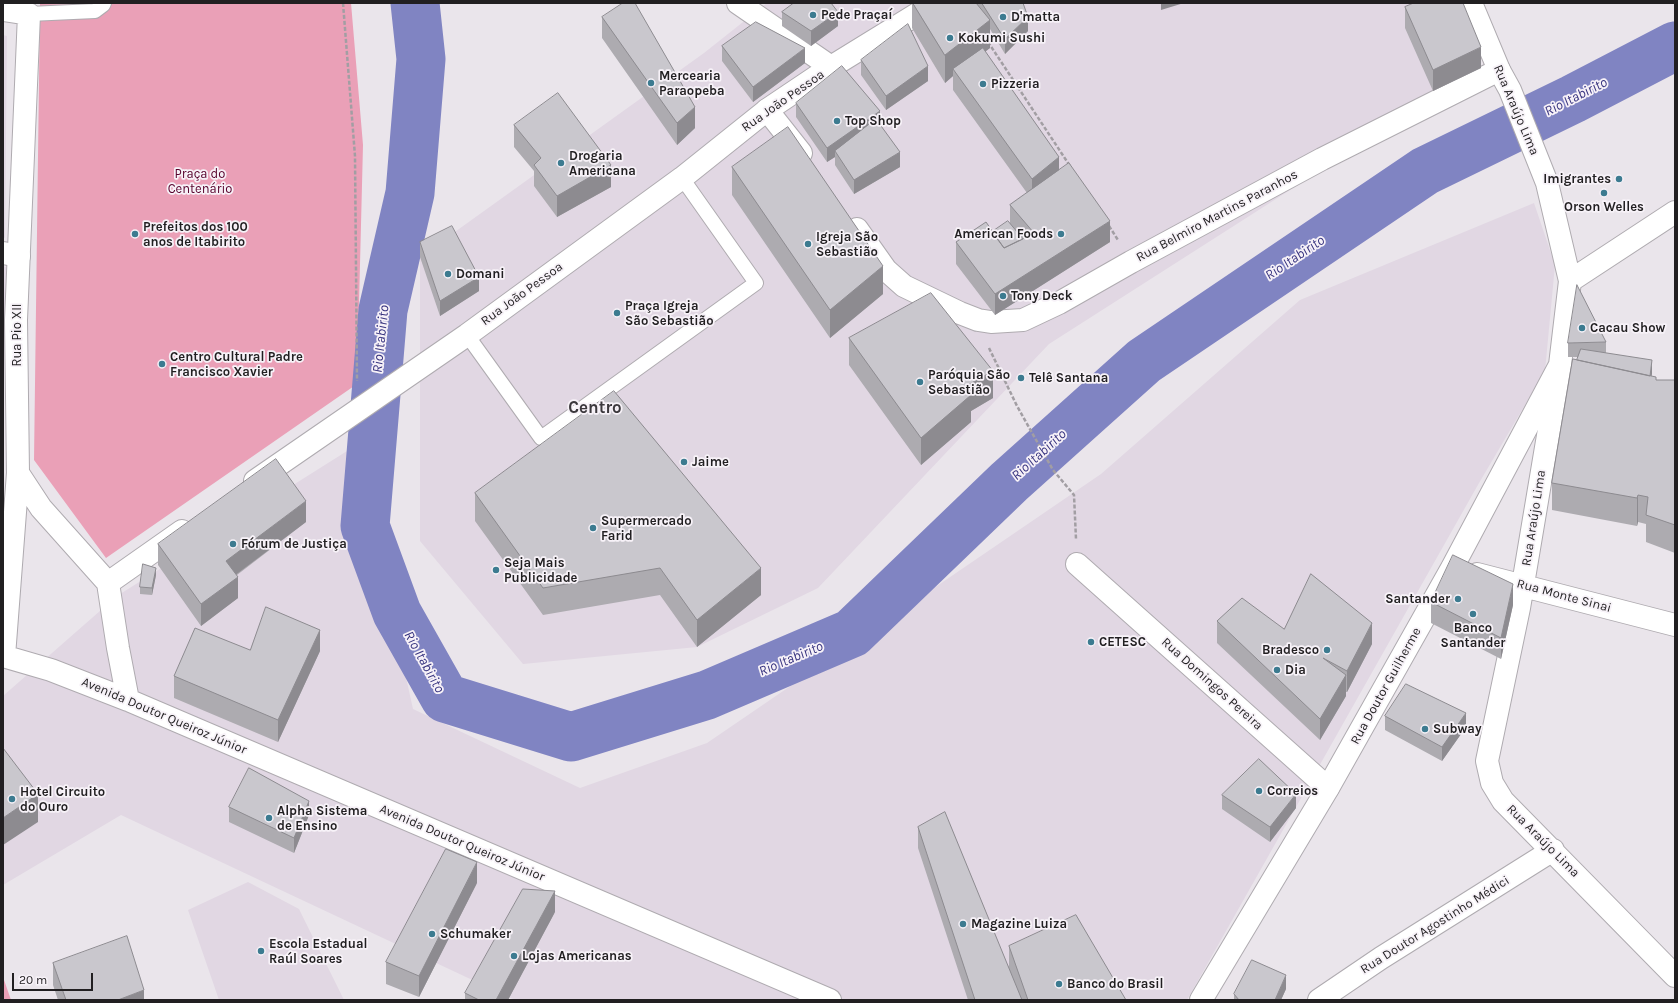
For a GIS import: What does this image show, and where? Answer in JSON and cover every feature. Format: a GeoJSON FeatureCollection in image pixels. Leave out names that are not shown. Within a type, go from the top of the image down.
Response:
{"type":"FeatureCollection","features":[{"type":"Feature","properties":{"kind":"main road"},"geometry":{"type":"LineString","coordinates":[[738,3],[831,67]]}},
{"type":"Feature","properties":{"kind":"main road","name":"Rua João Pessoa"},"geometry":{"type":"LineString","coordinates":[[236,494],[460,339],[682,178],[767,110],[831,67],[935,3]]}},
{"type":"Feature","properties":{"kind":"main road","name":"Rua Araújo Lima"},"geometry":{"type":"LineString","coordinates":[[1471,3],[1510,90],[1547,182],[1570,281],[1560,365],[1523,585],[1487,761],[1492,783],[1503,801],[1553,850],[1675,976]]}},
{"type":"Feature","properties":{"kind":"main road"},"geometry":{"type":"LineString","coordinates":[[3,10],[29,14]]}},
{"type":"Feature","properties":{"kind":"main road","name":"Rua Pio XII"},"geometry":{"type":"LineString","coordinates":[[3,656],[18,472],[16,320],[11,255],[29,14]]}},
{"type":"Feature","properties":{"kind":"main road","name":"Rua Belmiro Martins Paranhos"},"geometry":{"type":"LineString","coordinates":[[844,212],[886,270],[904,286],[978,320],[991,322],[1023,320],[1059,304],[1131,262],[1322,160],[1500,70]]}},
{"type":"Feature","properties":{"kind":"main road"},"geometry":{"type":"LineString","coordinates":[[767,110],[812,168]]}},
{"type":"Feature","properties":{"kind":"main road"},"geometry":{"type":"LineString","coordinates":[[1570,281],[1675,212]]}},
{"type":"Feature","properties":{"kind":"main road","name":"Rua Doutor Guilherme"},"geometry":{"type":"LineString","coordinates":[[1201,1000],[1328,788],[1452,568],[1560,365]]}},
{"type":"Feature","properties":{"kind":"main road"},"geometry":{"type":"LineString","coordinates":[[18,472],[41,508],[108,583],[128,700]]}},
{"type":"Feature","properties":{"kind":"main road"},"geometry":{"type":"LineString","coordinates":[[108,583],[198,520]]}},
{"type":"Feature","properties":{"kind":"main road","name":"Rua Domingos Pereira"},"geometry":{"type":"LineString","coordinates":[[1077,564],[1328,788]]}},
{"type":"Feature","properties":{"kind":"main road","name":"Rua Monte Sinai"},"geometry":{"type":"LineString","coordinates":[[1452,568],[1675,625]]}},
{"type":"Feature","properties":{"kind":"main road","name":"Avenida Doutor Queiroz Júnior"},"geometry":{"type":"LineString","coordinates":[[3,656],[51,670],[128,700],[830,1000]]}},
{"type":"Feature","properties":{"kind":"main road","name":"Rua Doutor Agostinho Médici"},"geometry":{"type":"LineString","coordinates":[[1319,1000],[1381,958],[1553,850]]}},
{"type":"Feature","properties":{"kind":"lane"},"geometry":{"type":"LineString","coordinates":[[29,14],[95,11],[104,3]]}},
{"type":"Feature","properties":{"kind":"lane"},"geometry":{"type":"LineString","coordinates":[[460,339],[541,438],[756,283],[682,178]]}},
{"type":"Feature","properties":{"kind":"path"},"geometry":{"type":"LineString","coordinates":[[343,3],[355,156],[357,411]]}},
{"type":"Feature","properties":{"kind":"path"},"geometry":{"type":"LineString","coordinates":[[984,36],[1072,168]]}},
{"type":"Feature","properties":{"kind":"path"},"geometry":{"type":"LineString","coordinates":[[1106,221],[1131,262]]}},
{"type":"Feature","properties":{"kind":"path"},"geometry":{"type":"LineString","coordinates":[[978,320],[1017,406],[1053,470],[1074,495],[1077,564]]}},
{"type":"Feature","properties":{"kind":"shaded area"},"geometry":{"type":"Polygon","coordinates":[[[767,3],[1452,3],[1481,68],[1049,344],[818,588],[697,647],[523,664],[420,541],[420,257],[704,53],[767,3]]]}},
{"type":"Feature","properties":{"kind":"shaded area"},"geometry":{"type":"Polygon","coordinates":[[[3,35],[7,36],[5,238],[3,237],[3,35]]]}},
{"type":"Feature","properties":{"kind":"shaded area"},"geometry":{"type":"Polygon","coordinates":[[[1534,203],[1555,265],[1545,371],[1479,483],[1187,1000],[515,1000],[121,815],[3,885],[3,696],[117,596],[355,446],[413,709],[580,788],[707,743],[1101,474],[1300,300],[1534,203]]]}},
{"type":"Feature","properties":{"kind":"shaded area"},"geometry":{"type":"Polygon","coordinates":[[[3,266],[6,267],[3,435],[3,266]]]}},
{"type":"Feature","properties":{"kind":"shaded area","name":"Escola Estadual Raúl Soares"},"geometry":{"type":"Polygon","coordinates":[[[248,882],[299,909],[344,1000],[219,1000],[188,910],[248,882]]]}},
{"type":"Feature","properties":{"kind":"green space","name":"Praça do Centenário"},"geometry":{"type":"Polygon","coordinates":[[[99,3],[351,3],[363,145],[357,384],[106,558],[34,460],[40,4],[98,5],[99,3]]]}},
{"type":"Feature","properties":{"kind":"green space"},"geometry":{"type":"Polygon","coordinates":[[[3,977],[11,1000],[3,1000],[3,977]]]}},
{"type":"Feature","properties":{"kind":"building"},"geometry":{"type":"Polygon","coordinates":[[[623,3],[635,3],[695,107],[677,123],[602,17],[623,3]]]}},
{"type":"Feature","properties":{"kind":"building"},"geometry":{"type":"Polygon","coordinates":[[[794,3],[831,3],[838,12],[811,31],[782,12],[794,3]]]}},
{"type":"Feature","properties":{"kind":"building"},"geometry":{"type":"Polygon","coordinates":[[[913,3],[976,3],[990,20],[945,55],[913,3]]]}},
{"type":"Feature","properties":{"kind":"building"},"geometry":{"type":"Polygon","coordinates":[[[982,3],[1023,3],[1028,17],[1005,39],[982,3]]]}},
{"type":"Feature","properties":{"kind":"building"},"geometry":{"type":"Polygon","coordinates":[[[1414,3],[1463,3],[1481,47],[1433,70],[1405,7],[1414,3]]]}},
{"type":"Feature","properties":{"kind":"building"},"geometry":{"type":"Polygon","coordinates":[[[756,22],[805,48],[753,87],[722,46],[756,22]]]}},
{"type":"Feature","properties":{"kind":"building"},"geometry":{"type":"Polygon","coordinates":[[[908,24],[928,66],[886,96],[861,60],[908,24]]]}},
{"type":"Feature","properties":{"kind":"building"},"geometry":{"type":"Polygon","coordinates":[[[983,48],[1059,157],[1032,179],[953,69],[983,48]]]}},
{"type":"Feature","properties":{"kind":"building","name":"Top Shop"},"geometry":{"type":"Polygon","coordinates":[[[842,66],[880,111],[827,148],[796,103],[842,66]]]}},
{"type":"Feature","properties":{"kind":"building","name":"Drogaria Americana"},"geometry":{"type":"Polygon","coordinates":[[[558,93],[611,165],[557,196],[534,165],[541,158],[514,125],[558,93]]]}},
{"type":"Feature","properties":{"kind":"building"},"geometry":{"type":"Polygon","coordinates":[[[876,119],[900,152],[854,180],[835,151],[876,119]]]}},
{"type":"Feature","properties":{"kind":"building","name":"Igreja São Sebastião"},"geometry":{"type":"Polygon","coordinates":[[[788,127],[883,266],[830,310],[732,167],[788,127]]]}},
{"type":"Feature","properties":{"kind":"building"},"geometry":{"type":"Polygon","coordinates":[[[1069,163],[1110,221],[995,294],[956,242],[986,222],[1004,248],[1034,233],[1010,205],[1069,163]]]}},
{"type":"Feature","properties":{"kind":"building"},"geometry":{"type":"Polygon","coordinates":[[[1008,221],[1023,239],[1004,248],[992,232],[1008,221]]]}},
{"type":"Feature","properties":{"kind":"building","name":"Domani"},"geometry":{"type":"Polygon","coordinates":[[[452,226],[479,277],[440,301],[420,242],[452,226]]]}},
{"type":"Feature","properties":{"kind":"building"},"geometry":{"type":"Polygon","coordinates":[[[1577,285],[1606,342],[1568,343],[1577,285]]]}},
{"type":"Feature","properties":{"kind":"building","name":"Paróquia São Sebastião"},"geometry":{"type":"Polygon","coordinates":[[[931,293],[993,371],[966,386],[971,395],[921,438],[849,338],[931,293]]]}},
{"type":"Feature","properties":{"kind":"building"},"geometry":{"type":"Polygon","coordinates":[[[1581,349],[1652,360],[1650,376],[1577,360],[1581,349]]]}},
{"type":"Feature","properties":{"kind":"building"},"geometry":{"type":"Polygon","coordinates":[[[1573,359],[1656,377],[1656,380],[1675,380],[1675,525],[1646,515],[1648,497],[1638,495],[1637,498],[1552,483],[1573,359]]]}},
{"type":"Feature","properties":{"kind":"building","name":"Supermercado Farid"},"geometry":{"type":"Polygon","coordinates":[[[614,391],[761,568],[697,620],[660,568],[543,588],[475,493],[614,391]]]}},
{"type":"Feature","properties":{"kind":"building","name":"Fórum de Justiça"},"geometry":{"type":"Polygon","coordinates":[[[276,459],[306,501],[226,561],[238,577],[201,604],[158,544],[276,459]]]}},
{"type":"Feature","properties":{"kind":"building"},"geometry":{"type":"Polygon","coordinates":[[[1453,555],[1513,584],[1501,638],[1431,602],[1453,555]]]}},
{"type":"Feature","properties":{"kind":"building"},"geometry":{"type":"Polygon","coordinates":[[[143,564],[156,568],[152,588],[140,587],[143,564]]]}},
{"type":"Feature","properties":{"kind":"building"},"geometry":{"type":"Polygon","coordinates":[[[1311,574],[1372,623],[1347,671],[1323,658],[1346,675],[1320,719],[1217,621],[1242,598],[1284,629],[1311,574]]]}},
{"type":"Feature","properties":{"kind":"building"},"geometry":{"type":"Polygon","coordinates":[[[266,607],[320,630],[278,720],[174,676],[195,628],[250,650],[266,607]]]}},
{"type":"Feature","properties":{"kind":"building","name":"Subway"},"geometry":{"type":"Polygon","coordinates":[[[1406,684],[1466,713],[1442,747],[1385,716],[1406,684]]]}},
{"type":"Feature","properties":{"kind":"building"},"geometry":{"type":"Polygon","coordinates":[[[3,748],[38,794],[3,818],[3,748]]]}},
{"type":"Feature","properties":{"kind":"building","name":"Correios"},"geometry":{"type":"Polygon","coordinates":[[[1259,759],[1296,794],[1270,827],[1222,795],[1259,759]]]}},
{"type":"Feature","properties":{"kind":"building","name":"Alpha Sistema de Ensino"},"geometry":{"type":"Polygon","coordinates":[[[249,768],[309,801],[294,838],[229,807],[249,768]]]}},
{"type":"Feature","properties":{"kind":"building","name":"Magazine Luiza"},"geometry":{"type":"Polygon","coordinates":[[[945,812],[1022,1000],[975,1000],[918,827],[945,812]]]}},
{"type":"Feature","properties":{"kind":"building"},"geometry":{"type":"Polygon","coordinates":[[[446,849],[477,862],[419,976],[386,962],[446,849]]]}},
{"type":"Feature","properties":{"kind":"building"},"geometry":{"type":"Polygon","coordinates":[[[523,889],[555,891],[496,1000],[479,1000],[465,993],[523,889]]]}},
{"type":"Feature","properties":{"kind":"building","name":"Banco do Brasil"},"geometry":{"type":"Polygon","coordinates":[[[1076,915],[1126,1000],[1028,1000],[1009,946],[1076,915]]]}},
{"type":"Feature","properties":{"kind":"building"},"geometry":{"type":"Polygon","coordinates":[[[127,936],[144,990],[118,1000],[66,1000],[53,963],[127,936]]]}},
{"type":"Feature","properties":{"kind":"building"},"geometry":{"type":"Polygon","coordinates":[[[1252,960],[1286,975],[1275,1000],[1239,1000],[1234,994],[1252,960]]]}},
{"type":"Feature","properties":{"kind":"waterway","name":"Rio Itabirito"},"geometry":{"type":"LineString","coordinates":[[415,3],[421,59],[410,193],[383,310],[365,526],[397,613],[445,698],[571,737],[707,695],[852,633],[1009,482],[1144,361],[1425,171],[1573,99],[1675,46]]}},
{"type":"Feature","properties":{"kind":"place","name":"Pede Praçaí"},"geometry":{"type":"Point","coordinates":[813,15]}},
{"type":"Feature","properties":{"kind":"place","name":"D'matta"},"geometry":{"type":"Point","coordinates":[1003,17]}},
{"type":"Feature","properties":{"kind":"place","name":"Kokumi Sushi"},"geometry":{"type":"Point","coordinates":[950,38]}},
{"type":"Feature","properties":{"kind":"place","name":"Mercearia Paraopeba"},"geometry":{"type":"Point","coordinates":[651,83]}},
{"type":"Feature","properties":{"kind":"place","name":"Pizzeria"},"geometry":{"type":"Point","coordinates":[983,84]}},
{"type":"Feature","properties":{"kind":"place","name":"Top Shop"},"geometry":{"type":"Point","coordinates":[837,121]}},
{"type":"Feature","properties":{"kind":"place","name":"Drogaria Americana"},"geometry":{"type":"Point","coordinates":[561,163]}},
{"type":"Feature","properties":{"kind":"place","name":"Imigrantes"},"geometry":{"type":"Point","coordinates":[1619,179]}},
{"type":"Feature","properties":{"kind":"place","name":"Orson Welles"},"geometry":{"type":"Point","coordinates":[1604,193]}},
{"type":"Feature","properties":{"kind":"place","name":"Prefeitos dos 100 anos de Itabirito"},"geometry":{"type":"Point","coordinates":[135,234]}},
{"type":"Feature","properties":{"kind":"place","name":"American Foods"},"geometry":{"type":"Point","coordinates":[1061,234]}},
{"type":"Feature","properties":{"kind":"place","name":"Igreja São Sebastião"},"geometry":{"type":"Point","coordinates":[808,244]}},
{"type":"Feature","properties":{"kind":"place","name":"Domani"},"geometry":{"type":"Point","coordinates":[448,274]}},
{"type":"Feature","properties":{"kind":"place","name":"Tony Deck"},"geometry":{"type":"Point","coordinates":[1003,296]}},
{"type":"Feature","properties":{"kind":"place","name":"Praça Igreja São Sebastião"},"geometry":{"type":"Point","coordinates":[617,313]}},
{"type":"Feature","properties":{"kind":"place","name":"Cacau Show"},"geometry":{"type":"Point","coordinates":[1582,328]}},
{"type":"Feature","properties":{"kind":"place","name":"Centro Cultural Padre Francisco Xavier"},"geometry":{"type":"Point","coordinates":[162,364]}},
{"type":"Feature","properties":{"kind":"place","name":"Telê Santana"},"geometry":{"type":"Point","coordinates":[1021,378]}},
{"type":"Feature","properties":{"kind":"place","name":"Paróquia São Sebastião"},"geometry":{"type":"Point","coordinates":[920,382]}},
{"type":"Feature","properties":{"kind":"place","name":"Jaime"},"geometry":{"type":"Point","coordinates":[684,462]}},
{"type":"Feature","properties":{"kind":"place","name":"Supermercado Farid"},"geometry":{"type":"Point","coordinates":[593,528]}},
{"type":"Feature","properties":{"kind":"place","name":"Fórum de Justiça"},"geometry":{"type":"Point","coordinates":[233,544]}},
{"type":"Feature","properties":{"kind":"place","name":"Seja Mais Publicidade"},"geometry":{"type":"Point","coordinates":[496,570]}},
{"type":"Feature","properties":{"kind":"place","name":"Santander"},"geometry":{"type":"Point","coordinates":[1458,599]}},
{"type":"Feature","properties":{"kind":"place","name":"Banco Santander"},"geometry":{"type":"Point","coordinates":[1473,614]}},
{"type":"Feature","properties":{"kind":"place","name":"CETESC"},"geometry":{"type":"Point","coordinates":[1091,642]}},
{"type":"Feature","properties":{"kind":"place","name":"Bradesco"},"geometry":{"type":"Point","coordinates":[1327,650]}},
{"type":"Feature","properties":{"kind":"place","name":"Dia"},"geometry":{"type":"Point","coordinates":[1277,670]}},
{"type":"Feature","properties":{"kind":"place","name":"Subway"},"geometry":{"type":"Point","coordinates":[1425,729]}},
{"type":"Feature","properties":{"kind":"place","name":"Correios"},"geometry":{"type":"Point","coordinates":[1259,791]}},
{"type":"Feature","properties":{"kind":"place","name":"Hotel Circuito do Ouro"},"geometry":{"type":"Point","coordinates":[12,799]}},
{"type":"Feature","properties":{"kind":"place","name":"Alpha Sistema de Ensino"},"geometry":{"type":"Point","coordinates":[269,818]}},
{"type":"Feature","properties":{"kind":"place","name":"Magazine Luiza"},"geometry":{"type":"Point","coordinates":[963,924]}},
{"type":"Feature","properties":{"kind":"place","name":"Schumaker"},"geometry":{"type":"Point","coordinates":[432,934]}},
{"type":"Feature","properties":{"kind":"place","name":"Escola Estadual Raúl Soares"},"geometry":{"type":"Point","coordinates":[261,951]}},
{"type":"Feature","properties":{"kind":"place","name":"Lojas Americanas"},"geometry":{"type":"Point","coordinates":[514,956]}},
{"type":"Feature","properties":{"kind":"place","name":"Banco do Brasil"},"geometry":{"type":"Point","coordinates":[1059,984]}},
{"type":"Feature","properties":{"kind":"district","name":"Centro"},"geometry":{"type":"Point","coordinates":[595,408]}}]}
